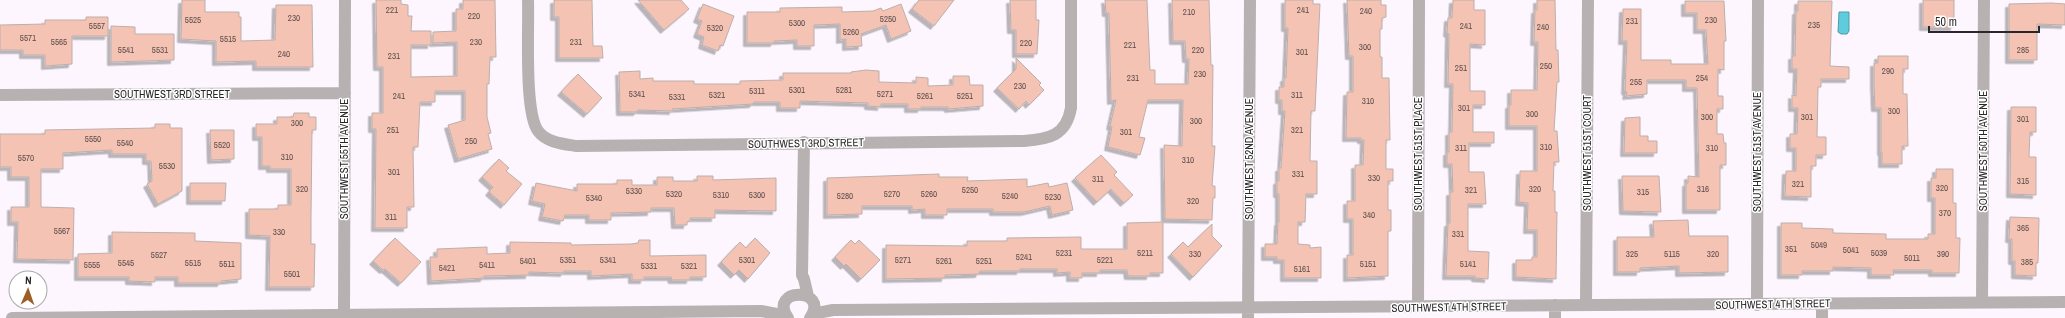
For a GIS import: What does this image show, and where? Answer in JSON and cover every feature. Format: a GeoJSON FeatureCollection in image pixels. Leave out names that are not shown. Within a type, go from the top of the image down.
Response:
{"type":"FeatureCollection","features":[{"type":"Feature","properties":{"kind":"street","name":"SOUTHWEST 55TH AVENUE"},"geometry":{"type":"LineString","coordinates":[[344,0],[344,316]]}},
{"type":"Feature","properties":{"kind":"street","name":"SOUTHWEST 3RD STREET"},"geometry":{"type":"LineString","coordinates":[[528,0],[530,113],[538,132],[547,139],[565,145],[577,146],[804,142],[1024,141],[1050,137],[1063,129],[1070,116],[1072,98],[1071,0]]}},
{"type":"Feature","properties":{"kind":"street","name":"SOUTHWEST 52ND AVENUE"},"geometry":{"type":"LineString","coordinates":[[1248,313],[1250,0]]}},
{"type":"Feature","properties":{"kind":"street","name":"SOUTHWEST 51ST PLACE"},"geometry":{"type":"LineString","coordinates":[[1418,307],[1419,0]]}},
{"type":"Feature","properties":{"kind":"street","name":"SOUTHWEST 51ST COURT"},"geometry":{"type":"LineString","coordinates":[[1586,305],[1588,0]]}},
{"type":"Feature","properties":{"kind":"street","name":"SOUTHWEST 51ST AVENUE"},"geometry":{"type":"LineString","coordinates":[[1756,305],[1758,0]]}},
{"type":"Feature","properties":{"kind":"street","name":"SOUTHWEST 50TH AVENUE"},"geometry":{"type":"LineString","coordinates":[[1982,303],[1984,0]]}},
{"type":"Feature","properties":{"kind":"street","name":"SOUTHWEST 3RD STREET"},"geometry":{"type":"LineString","coordinates":[[0,95],[344,93]]}},
{"type":"Feature","properties":{"kind":"street"},"geometry":{"type":"LineString","coordinates":[[804,142],[802,275],[811,307]]}},
{"type":"Feature","properties":{"kind":"street"},"geometry":{"type":"LineString","coordinates":[[789,299],[794,286],[802,275]]}},
{"type":"Feature","properties":{"kind":"street","name":"SOUTHWEST 4TH STREET"},"geometry":{"type":"LineString","coordinates":[[762,311],[799,293],[811,307],[833,310],[1022,314],[1248,313],[1418,307],[1555,305],[2065,302]]}},
{"type":"Feature","properties":{"kind":"street","name":"SOUTHWEST 4TH STREET"},"geometry":{"type":"LineString","coordinates":[[788,317],[785,310],[789,299]]}},
{"type":"Feature","properties":{"kind":"street"},"geometry":{"type":"LineString","coordinates":[[1822,304],[1822,318]]}},
{"type":"Feature","properties":{"kind":"street"},"geometry":{"type":"LineString","coordinates":[[1555,305],[1555,318]]}},
{"type":"Feature","properties":{"kind":"street","name":"SOUTHWEST 4TH STREET"},"geometry":{"type":"LineString","coordinates":[[12,318],[762,311],[788,317]]}},
{"type":"Feature","properties":{"kind":"water"},"geometry":{"type":"Polygon","coordinates":[[[1839,12],[1849,12],[1849,31],[1847,34],[1841,34],[1838,32],[1839,12]]]}},
{"type":"Feature","properties":{"kind":"building"},"geometry":{"type":"Polygon","coordinates":[[[182,0],[205,0],[205,12],[239,12],[239,17],[241,17],[241,41],[275,40],[276,5],[312,5],[313,67],[256,67],[256,61],[216,62],[216,41],[181,39],[182,0]]]}},
{"type":"Feature","properties":{"kind":"building"},"geometry":{"type":"Polygon","coordinates":[[[376,0],[401,0],[401,4],[408,5],[408,16],[412,16],[411,31],[431,31],[431,45],[411,45],[411,77],[457,76],[457,42],[433,43],[433,32],[456,31],[456,9],[463,9],[463,0],[495,0],[496,57],[490,57],[489,84],[487,84],[487,117],[491,133],[488,134],[492,149],[458,159],[448,125],[465,120],[465,91],[435,91],[435,102],[420,102],[418,147],[413,147],[414,207],[407,207],[407,228],[375,228],[376,129],[372,129],[372,113],[383,113],[383,67],[377,67],[376,0]]]}},
{"type":"Feature","properties":{"kind":"building"},"geometry":{"type":"Polygon","coordinates":[[[554,0],[592,0],[593,46],[602,46],[603,58],[559,58],[559,17],[554,17],[554,0]]]}},
{"type":"Feature","properties":{"kind":"building"},"geometry":{"type":"Polygon","coordinates":[[[638,0],[681,0],[689,9],[664,30],[638,0]]]}},
{"type":"Feature","properties":{"kind":"building"},"geometry":{"type":"Polygon","coordinates":[[[919,0],[954,0],[934,26],[912,9],[919,0]]]}},
{"type":"Feature","properties":{"kind":"building"},"geometry":{"type":"Polygon","coordinates":[[[1010,0],[1036,0],[1036,20],[1039,20],[1037,54],[1016,54],[1016,30],[1011,30],[1010,0]]]}},
{"type":"Feature","properties":{"kind":"building"},"geometry":{"type":"Polygon","coordinates":[[[1105,0],[1147,0],[1150,70],[1155,70],[1155,84],[1188,84],[1189,59],[1186,59],[1185,41],[1173,41],[1172,0],[1209,0],[1211,65],[1213,65],[1212,146],[1215,146],[1212,186],[1215,186],[1215,198],[1213,198],[1212,220],[1165,219],[1164,145],[1182,146],[1183,100],[1148,100],[1139,137],[1145,138],[1140,155],[1108,147],[1112,127],[1110,126],[1116,100],[1111,101],[1109,13],[1106,13],[1105,0]]]}},
{"type":"Feature","properties":{"kind":"building"},"geometry":{"type":"Polygon","coordinates":[[[1285,0],[1313,0],[1313,4],[1320,4],[1315,111],[1311,111],[1310,161],[1317,161],[1317,194],[1306,194],[1305,222],[1298,222],[1298,244],[1310,245],[1310,248],[1321,247],[1321,278],[1284,278],[1284,260],[1277,260],[1277,257],[1265,257],[1265,244],[1277,244],[1279,222],[1279,194],[1277,194],[1277,181],[1279,181],[1279,168],[1281,168],[1285,111],[1282,111],[1282,100],[1279,100],[1279,87],[1284,87],[1284,78],[1286,78],[1288,28],[1285,28],[1285,0]]]}},
{"type":"Feature","properties":{"kind":"building"},"geometry":{"type":"Polygon","coordinates":[[[1347,0],[1381,0],[1381,5],[1386,5],[1386,17],[1382,18],[1382,29],[1380,29],[1380,57],[1382,57],[1382,78],[1389,78],[1390,140],[1386,140],[1386,169],[1393,169],[1393,181],[1388,181],[1388,210],[1391,210],[1391,231],[1388,231],[1388,276],[1347,278],[1347,255],[1353,255],[1353,219],[1347,219],[1347,201],[1355,201],[1355,165],[1363,165],[1364,140],[1361,140],[1361,138],[1346,138],[1347,92],[1353,92],[1353,56],[1349,56],[1347,0]]]}},
{"type":"Feature","properties":{"kind":"building"},"geometry":{"type":"Polygon","coordinates":[[[1453,0],[1474,0],[1474,10],[1485,10],[1485,45],[1470,44],[1470,91],[1485,91],[1485,105],[1473,105],[1473,132],[1494,132],[1494,143],[1469,143],[1469,172],[1484,172],[1486,204],[1468,204],[1468,251],[1489,252],[1488,279],[1475,278],[1475,276],[1446,276],[1448,223],[1450,223],[1450,192],[1453,192],[1452,164],[1447,164],[1447,152],[1449,152],[1449,132],[1452,132],[1453,84],[1448,84],[1449,34],[1447,33],[1448,18],[1452,18],[1453,0]]]}},
{"type":"Feature","properties":{"kind":"building"},"geometry":{"type":"Polygon","coordinates":[[[1537,0],[1555,0],[1556,50],[1558,50],[1559,82],[1557,82],[1554,131],[1557,131],[1559,162],[1554,162],[1553,191],[1555,191],[1555,212],[1557,212],[1556,279],[1516,277],[1516,260],[1532,260],[1532,257],[1537,257],[1537,230],[1527,230],[1528,203],[1519,202],[1520,171],[1537,171],[1537,126],[1509,126],[1509,105],[1511,105],[1511,90],[1537,90],[1538,42],[1534,42],[1535,10],[1537,10],[1537,0]]]}},
{"type":"Feature","properties":{"kind":"building"},"geometry":{"type":"Polygon","coordinates":[[[1923,0],[1954,0],[1954,27],[1923,27],[1923,0]]]}},
{"type":"Feature","properties":{"kind":"building"},"geometry":{"type":"Polygon","coordinates":[[[1685,1],[1724,1],[1726,41],[1724,41],[1724,70],[1718,69],[1718,96],[1723,96],[1723,109],[1717,109],[1717,134],[1723,134],[1724,143],[1726,143],[1726,165],[1720,165],[1720,210],[1686,210],[1686,183],[1688,183],[1688,176],[1699,177],[1697,88],[1686,88],[1686,80],[1647,80],[1647,94],[1626,96],[1627,92],[1625,91],[1627,41],[1622,41],[1623,9],[1641,9],[1641,60],[1671,60],[1671,64],[1708,64],[1706,30],[1697,30],[1697,13],[1685,13],[1685,1]]]}},
{"type":"Feature","properties":{"kind":"building"},"geometry":{"type":"Polygon","coordinates":[[[1798,1],[1832,1],[1830,66],[1849,67],[1849,79],[1821,79],[1821,87],[1818,87],[1817,137],[1826,137],[1826,155],[1816,155],[1816,166],[1811,166],[1811,197],[1785,196],[1786,171],[1796,171],[1796,148],[1790,148],[1790,134],[1797,134],[1798,108],[1792,108],[1792,95],[1796,96],[1797,69],[1792,69],[1792,56],[1795,56],[1796,11],[1798,11],[1798,1]]]}},
{"type":"Feature","properties":{"kind":"building"},"geometry":{"type":"Polygon","coordinates":[[[703,4],[734,16],[723,46],[720,45],[718,51],[702,45],[704,37],[697,34],[702,21],[697,19],[703,4]]]}},
{"type":"Feature","properties":{"kind":"building"},"geometry":{"type":"Polygon","coordinates":[[[901,4],[911,31],[891,39],[886,25],[861,34],[862,46],[846,47],[846,39],[840,40],[840,24],[814,25],[814,46],[797,46],[797,40],[774,41],[774,43],[747,43],[747,12],[780,12],[780,8],[842,7],[842,12],[873,11],[881,8],[883,11],[901,4]]]}},
{"type":"Feature","properties":{"kind":"building"},"geometry":{"type":"Polygon","coordinates":[[[2009,4],[2065,4],[2065,25],[2037,24],[2037,60],[2009,60],[2009,4]]]}},
{"type":"Feature","properties":{"kind":"building"},"geometry":{"type":"Polygon","coordinates":[[[86,17],[108,17],[108,36],[72,36],[72,64],[45,66],[45,55],[23,55],[23,50],[0,50],[0,25],[45,24],[45,20],[86,20],[86,17]]]}},
{"type":"Feature","properties":{"kind":"building"},"geometry":{"type":"Polygon","coordinates":[[[111,26],[135,27],[135,34],[174,34],[174,60],[111,62],[111,26]]]}},
{"type":"Feature","properties":{"kind":"building"},"geometry":{"type":"Polygon","coordinates":[[[1878,56],[1908,56],[1908,69],[1903,69],[1903,94],[1907,94],[1908,146],[1902,146],[1902,164],[1882,164],[1881,108],[1875,108],[1874,85],[1874,63],[1878,63],[1878,56]]]}},
{"type":"Feature","properties":{"kind":"building"},"geometry":{"type":"Polygon","coordinates":[[[1016,58],[1041,83],[1039,85],[1044,90],[1029,105],[1026,101],[1019,109],[997,88],[1016,69],[1016,58]]]}},
{"type":"Feature","properties":{"kind":"building"},"geometry":{"type":"Polygon","coordinates":[[[866,70],[879,71],[879,82],[916,83],[916,77],[928,78],[928,86],[953,85],[953,76],[969,76],[970,85],[983,85],[983,106],[948,109],[948,107],[921,107],[921,109],[908,109],[908,104],[881,104],[881,107],[868,106],[868,103],[800,101],[800,108],[780,108],[780,102],[754,102],[753,104],[672,109],[673,111],[638,110],[637,112],[620,112],[619,72],[640,71],[640,79],[653,78],[653,81],[694,81],[694,84],[740,84],[740,81],[783,80],[783,73],[851,73],[866,70]]]}},
{"type":"Feature","properties":{"kind":"building"},"geometry":{"type":"Polygon","coordinates":[[[578,74],[602,98],[587,114],[561,92],[578,74]]]}},
{"type":"Feature","properties":{"kind":"building"},"geometry":{"type":"Polygon","coordinates":[[[2011,107],[2036,107],[2036,132],[2030,132],[2029,157],[2036,157],[2036,195],[2010,194],[2011,107]]]}},
{"type":"Feature","properties":{"kind":"building"},"geometry":{"type":"Polygon","coordinates":[[[294,113],[309,113],[309,117],[316,117],[316,130],[312,130],[311,244],[315,244],[314,287],[269,287],[270,236],[249,235],[249,209],[278,209],[278,205],[291,205],[291,169],[270,169],[270,166],[262,166],[262,137],[256,137],[256,124],[277,124],[277,117],[293,117],[294,113]]]}},
{"type":"Feature","properties":{"kind":"building"},"geometry":{"type":"Polygon","coordinates":[[[1640,117],[1640,136],[1648,136],[1648,141],[1657,141],[1657,153],[1624,153],[1625,118],[1640,117]]]}},
{"type":"Feature","properties":{"kind":"building"},"geometry":{"type":"Polygon","coordinates":[[[155,124],[170,124],[170,128],[182,128],[182,191],[158,204],[147,184],[152,181],[151,161],[146,161],[146,154],[112,154],[112,150],[63,153],[63,169],[41,169],[41,207],[74,208],[73,260],[17,259],[18,222],[11,222],[11,207],[29,207],[29,177],[11,177],[11,167],[0,167],[0,134],[45,134],[45,130],[155,128],[155,124]]]}},
{"type":"Feature","properties":{"kind":"building"},"geometry":{"type":"Polygon","coordinates":[[[210,130],[234,130],[234,159],[211,160],[210,130]]]}},
{"type":"Feature","properties":{"kind":"building"},"geometry":{"type":"Polygon","coordinates":[[[1101,155],[1117,172],[1114,175],[1133,195],[1124,203],[1111,189],[1097,202],[1075,178],[1101,155]]]}},
{"type":"Feature","properties":{"kind":"building"},"geometry":{"type":"Polygon","coordinates":[[[499,159],[509,168],[506,171],[522,184],[504,205],[489,192],[493,187],[482,177],[499,159]]]}},
{"type":"Feature","properties":{"kind":"building"},"geometry":{"type":"Polygon","coordinates":[[[1936,169],[1953,169],[1953,203],[1956,203],[1956,238],[1960,238],[1959,273],[1932,273],[1932,270],[1893,270],[1894,275],[1871,275],[1871,268],[1833,267],[1833,271],[1802,271],[1802,275],[1781,275],[1781,223],[1802,223],[1802,228],[1833,229],[1833,233],[1886,234],[1886,239],[1928,239],[1928,234],[1935,234],[1935,198],[1931,198],[1931,178],[1936,178],[1936,169]]]}},
{"type":"Feature","properties":{"kind":"building"},"geometry":{"type":"Polygon","coordinates":[[[939,174],[939,177],[968,177],[967,181],[1027,179],[1027,187],[1048,183],[1049,187],[1067,183],[1073,210],[1052,215],[1050,206],[1024,212],[993,212],[993,209],[947,209],[947,215],[925,215],[925,209],[912,210],[912,206],[862,206],[862,214],[827,215],[827,178],[939,174]]]}},
{"type":"Feature","properties":{"kind":"building"},"geometry":{"type":"Polygon","coordinates":[[[697,176],[713,176],[713,180],[776,178],[776,211],[715,210],[715,218],[690,218],[687,225],[675,225],[674,208],[651,208],[651,212],[611,213],[611,220],[589,220],[589,215],[565,215],[563,221],[542,217],[545,204],[532,201],[536,183],[577,191],[577,184],[617,184],[617,180],[632,180],[632,185],[657,185],[657,177],[673,177],[673,181],[697,181],[697,176]]]}},
{"type":"Feature","properties":{"kind":"building"},"geometry":{"type":"Polygon","coordinates":[[[1622,176],[1659,176],[1661,212],[1623,211],[1622,176]]]}},
{"type":"Feature","properties":{"kind":"building"},"geometry":{"type":"Polygon","coordinates":[[[190,183],[226,183],[225,201],[190,201],[190,183]]]}},
{"type":"Feature","properties":{"kind":"building"},"geometry":{"type":"Polygon","coordinates":[[[2010,217],[2039,218],[2038,263],[2036,263],[2036,276],[2015,275],[2015,261],[2012,261],[2012,239],[2009,239],[2010,217]]]}},
{"type":"Feature","properties":{"kind":"building"},"geometry":{"type":"Polygon","coordinates":[[[1688,220],[1689,236],[1728,236],[1728,272],[1679,273],[1679,266],[1640,268],[1640,272],[1617,272],[1617,237],[1654,237],[1653,221],[1688,220]]]}},
{"type":"Feature","properties":{"kind":"building"},"geometry":{"type":"Polygon","coordinates":[[[1163,222],[1163,273],[1150,273],[1150,276],[1128,276],[1127,270],[1100,270],[1100,273],[1082,273],[1082,278],[1070,278],[1070,272],[1057,273],[1057,269],[1020,269],[1020,271],[980,271],[979,274],[945,275],[945,278],[886,279],[886,245],[967,246],[967,241],[1007,241],[1007,238],[1081,237],[1081,249],[1127,249],[1127,223],[1163,222]]]}},
{"type":"Feature","properties":{"kind":"building"},"geometry":{"type":"Polygon","coordinates":[[[1212,224],[1212,236],[1222,246],[1193,277],[1171,254],[1183,242],[1188,247],[1212,224]]]}},
{"type":"Feature","properties":{"kind":"building"},"geometry":{"type":"Polygon","coordinates":[[[112,232],[195,233],[195,241],[241,243],[241,279],[221,281],[221,283],[178,283],[178,277],[155,277],[155,282],[129,281],[129,277],[78,277],[78,254],[112,253],[112,232]]]}},
{"type":"Feature","properties":{"kind":"building"},"geometry":{"type":"Polygon","coordinates":[[[395,238],[421,262],[401,283],[373,261],[395,238]]]}},
{"type":"Feature","properties":{"kind":"building"},"geometry":{"type":"Polygon","coordinates":[[[755,238],[770,253],[748,279],[739,270],[734,275],[721,262],[740,242],[746,248],[755,238]]]}},
{"type":"Feature","properties":{"kind":"building"},"geometry":{"type":"Polygon","coordinates":[[[639,240],[650,240],[650,256],[706,255],[706,277],[690,277],[690,280],[672,280],[671,277],[644,277],[644,280],[632,280],[632,274],[591,276],[591,271],[564,271],[564,273],[529,272],[529,275],[484,276],[484,278],[431,281],[430,257],[437,257],[437,249],[487,247],[487,254],[510,253],[510,242],[571,243],[571,245],[631,244],[638,243],[639,240]]]}},
{"type":"Feature","properties":{"kind":"building"},"geometry":{"type":"Polygon","coordinates":[[[851,240],[855,244],[859,240],[880,260],[861,279],[846,264],[844,266],[835,257],[851,240]]]}}]}
